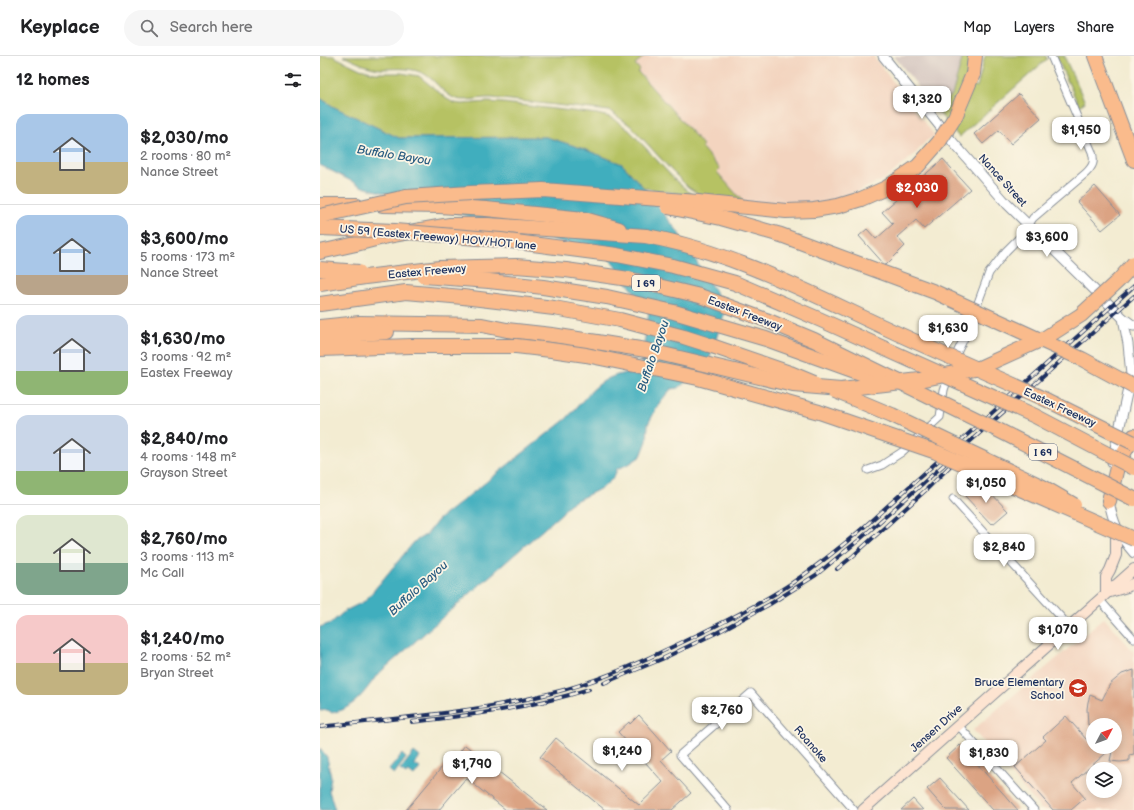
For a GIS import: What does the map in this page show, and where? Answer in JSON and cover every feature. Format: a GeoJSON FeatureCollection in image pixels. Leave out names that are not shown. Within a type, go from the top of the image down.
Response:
{"type":"FeatureCollection","features":[{"type":"Feature","properties":{"kind":"highway"},"geometry":{"type":"LineString","coordinates":[[320,216],[406,197],[544,190],[698,202],[786,211],[814,210],[838,206],[861,199],[886,188],[918,166],[939,142],[955,117],[973,74],[975,56]]}},
{"type":"Feature","properties":{"kind":"highway"},"geometry":{"type":"LineString","coordinates":[[1095,56],[1131,154],[1134,172]]}},
{"type":"Feature","properties":{"kind":"highway"},"geometry":{"type":"LineString","coordinates":[[608,195],[721,218],[789,238],[936,292],[1082,360],[1134,387]]}},
{"type":"Feature","properties":{"kind":"highway"},"geometry":{"type":"LineString","coordinates":[[320,205],[439,206],[494,210],[584,219],[646,236]]}},
{"type":"Feature","properties":{"kind":"highway","name":"Eastex Freeway"},"geometry":{"type":"LineString","coordinates":[[320,252],[387,236],[450,225],[488,225],[646,236],[672,241],[731,259],[816,295],[902,336],[1046,400],[1134,443]]}},
{"type":"Feature","properties":{"kind":"highway","name":"US 59 (Eastex Freeway) HOV/HOT lane"},"geometry":{"type":"LineString","coordinates":[[320,228],[395,231],[500,240],[624,257],[673,266],[735,283],[1035,416],[1134,468]]}},
{"type":"Feature","properties":{"kind":"highway"},"geometry":{"type":"LineString","coordinates":[[320,327],[360,323],[482,325],[646,350],[793,385],[841,389],[920,380],[979,368],[1045,338],[1081,314],[1119,280],[1134,263]]}},
{"type":"Feature","properties":{"kind":"highway","name":"Eastex Freeway"},"geometry":{"type":"LineString","coordinates":[[320,284],[440,268],[516,266],[566,270],[629,279],[700,296],[766,320],[814,340],[950,406],[1134,500]]}},
{"type":"Feature","properties":{"kind":"highway"},"geometry":{"type":"LineString","coordinates":[[320,269],[489,281],[543,287],[622,300],[674,312],[766,339],[950,406]]}},
{"type":"Feature","properties":{"kind":"highway"},"geometry":{"type":"LineString","coordinates":[[320,304],[406,292],[463,297],[561,310],[620,320],[684,336],[790,373],[892,415],[1043,487],[1134,539]]}},
{"type":"Feature","properties":{"kind":"highway"},"geometry":{"type":"LineString","coordinates":[[320,337],[376,333],[507,330]]}},
{"type":"Feature","properties":{"kind":"highway"},"geometry":{"type":"LineString","coordinates":[[320,349],[411,346],[516,346],[586,355],[698,378],[819,412],[936,452],[1134,539]]}},
{"type":"Feature","properties":{"kind":"highway"},"geometry":{"type":"LineString","coordinates":[[1109,501],[1118,464],[1134,436]]}},
{"type":"Feature","properties":{"kind":"main road"},"geometry":{"type":"LineString","coordinates":[[1116,529],[1116,555],[1106,577],[1103,596],[1134,584]]}},
{"type":"Feature","properties":{"kind":"main road","name":"Jensen Drive"},"geometry":{"type":"LineString","coordinates":[[863,810],[1134,569]]}},
{"type":"Feature","properties":{"kind":"street","name":"Nance Street"},"geometry":{"type":"LineString","coordinates":[[883,56],[951,140],[1028,226],[1097,291],[1123,318],[1134,326]]}},
{"type":"Feature","properties":{"kind":"street"},"geometry":{"type":"LineString","coordinates":[[868,470],[882,465],[902,452],[940,417],[944,390],[953,361],[968,330],[989,273],[1006,251],[1022,235],[1033,218],[1086,173],[1092,166],[1094,160],[1092,152],[1051,56]]}},
{"type":"Feature","properties":{"kind":"street"},"geometry":{"type":"LineString","coordinates":[[1123,318],[1128,344],[1131,375],[1108,479],[1107,490],[1116,529],[1134,553]]}},
{"type":"Feature","properties":{"kind":"street"},"geometry":{"type":"LineString","coordinates":[[953,499],[1069,626]]}},
{"type":"Feature","properties":{"kind":"street"},"geometry":{"type":"LineString","coordinates":[[1103,596],[1134,638]]}},
{"type":"Feature","properties":{"kind":"street","name":"Roanoke"},"geometry":{"type":"LineString","coordinates":[[728,810],[680,755],[751,693],[854,810]]}},
{"type":"Feature","properties":{"kind":"street"},"geometry":{"type":"LineString","coordinates":[[958,725],[1034,810]]}},
{"type":"Feature","properties":{"kind":"shaded area"},"geometry":{"type":"Polygon","coordinates":[[[645,56],[873,56],[935,136],[926,141],[915,154],[881,181],[833,202],[814,205],[744,203],[717,172],[720,169],[701,147],[703,145],[638,71],[635,64],[645,56]]]}},
{"type":"Feature","properties":{"kind":"shaded area"},"geometry":{"type":"Polygon","coordinates":[[[894,56],[963,56],[952,95],[936,109],[894,56]]]}},
{"type":"Feature","properties":{"kind":"shaded area","name":"Bruce Elementary School"},"geometry":{"type":"Polygon","coordinates":[[[1104,618],[1134,652],[1134,810],[1042,810],[973,730],[1104,618]]]}},
{"type":"Feature","properties":{"kind":"green space"},"geometry":{"type":"Polygon","coordinates":[[[320,56],[333,56],[360,69],[375,73],[401,73],[419,76],[454,103],[503,103],[597,114],[609,117],[630,131],[675,180],[694,196],[644,188],[622,164],[578,147],[546,137],[399,138],[334,107],[320,98],[320,56]]]}},
{"type":"Feature","properties":{"kind":"green space"},"geometry":{"type":"Polygon","coordinates":[[[343,56],[645,56],[635,64],[640,70],[638,72],[703,145],[701,147],[720,169],[717,172],[744,203],[703,197],[688,187],[631,126],[610,111],[493,98],[460,100],[447,94],[425,74],[415,70],[381,69],[361,64],[343,56]]]}},
{"type":"Feature","properties":{"kind":"green space"},"geometry":{"type":"Polygon","coordinates":[[[963,56],[972,56],[966,81],[977,87],[985,56],[1046,56],[1047,59],[959,137],[936,109],[952,95],[963,56]]]}},
{"type":"Feature","properties":{"kind":"green space"},"geometry":{"type":"Polygon","coordinates":[[[1056,56],[1065,56],[1085,102],[1079,106],[1056,56]]]}},
{"type":"Feature","properties":{"kind":"water","name":"Buffalo Bayou"},"geometry":{"type":"Polygon","coordinates":[[[320,98],[334,107],[399,138],[546,137],[578,147],[622,164],[644,188],[676,229],[726,309],[709,360],[679,388],[671,389],[660,402],[648,424],[647,441],[641,456],[629,464],[617,469],[610,482],[569,505],[562,513],[377,675],[366,690],[354,702],[343,710],[332,713],[328,710],[320,711],[320,627],[331,623],[345,611],[365,601],[414,542],[427,534],[438,520],[566,419],[597,386],[609,378],[640,370],[649,312],[606,254],[363,187],[320,165],[320,98]]]}},
{"type":"Feature","properties":{"kind":"water"},"geometry":{"type":"Polygon","coordinates":[[[320,748],[327,757],[331,777],[329,791],[335,810],[320,810],[320,748]]]}},
{"type":"Feature","properties":{"kind":"water"},"geometry":{"type":"Polygon","coordinates":[[[414,752],[420,757],[414,764],[420,768],[414,776],[408,771],[406,774],[400,770],[414,752]]]}},
{"type":"Feature","properties":{"kind":"water"},"geometry":{"type":"Polygon","coordinates":[[[402,754],[406,758],[394,774],[389,770],[402,754]]]}},
{"type":"Feature","properties":{"kind":"building"},"geometry":{"type":"Polygon","coordinates":[[[1019,94],[1041,118],[1011,144],[999,130],[983,144],[974,134],[1019,94]]]}},
{"type":"Feature","properties":{"kind":"building"},"geometry":{"type":"Polygon","coordinates":[[[943,159],[970,189],[924,229],[916,220],[897,237],[905,246],[886,265],[884,264],[859,236],[867,229],[876,239],[893,224],[882,212],[943,159]]]}},
{"type":"Feature","properties":{"kind":"building"},"geometry":{"type":"Polygon","coordinates":[[[1095,186],[1120,215],[1102,230],[1077,202],[1095,186]]]}},
{"type":"Feature","properties":{"kind":"building"},"geometry":{"type":"Polygon","coordinates":[[[978,483],[985,491],[987,489],[1008,511],[993,524],[991,524],[965,496],[978,483]]]}},
{"type":"Feature","properties":{"kind":"building"},"geometry":{"type":"Polygon","coordinates":[[[1134,670],[1134,754],[1129,755],[1129,761],[1120,762],[1110,761],[1112,754],[1122,754],[1122,718],[1088,718],[1087,709],[1090,695],[1102,700],[1110,684],[1122,674],[1134,670]]]}},
{"type":"Feature","properties":{"kind":"building"},"geometry":{"type":"Polygon","coordinates":[[[639,715],[671,751],[661,760],[691,793],[672,810],[605,810],[540,757],[556,738],[639,805],[663,782],[618,732],[629,722],[630,724],[639,715]]]}},
{"type":"Feature","properties":{"kind":"building"},"geometry":{"type":"Polygon","coordinates":[[[1066,716],[1086,739],[1086,754],[1105,754],[1096,762],[1086,762],[1086,771],[1072,783],[1085,798],[1071,810],[1053,810],[1015,767],[1046,740],[1043,737],[1066,716]]]}},
{"type":"Feature","properties":{"kind":"building"},"geometry":{"type":"Polygon","coordinates":[[[465,745],[547,810],[506,810],[466,778],[439,810],[406,810],[453,754],[456,757],[465,745]]]}},
{"type":"Feature","properties":{"kind":"building"},"geometry":{"type":"Polygon","coordinates":[[[960,745],[1018,810],[993,810],[946,758],[960,745]]]}},
{"type":"Feature","properties":{"kind":"building"},"geometry":{"type":"Polygon","coordinates":[[[940,778],[969,810],[946,810],[942,806],[927,789],[940,778]]]}},
{"type":"Feature","properties":{"kind":"building"},"geometry":{"type":"Polygon","coordinates":[[[913,799],[923,810],[901,810],[913,799]]]}},
{"type":"Feature","properties":{"kind":"railway"},"geometry":{"type":"LineString","coordinates":[[320,727],[406,718],[492,706],[564,690],[596,680],[642,661],[748,609],[792,583],[847,542],[1134,286]]}},
{"type":"Feature","properties":{"kind":"railway"},"geometry":{"type":"LineString","coordinates":[[604,683],[662,659],[718,632],[770,604],[816,575],[859,540],[1134,296]]}},
{"type":"Feature","properties":{"kind":"railway"},"geometry":{"type":"LineString","coordinates":[[837,569],[927,489],[955,461]]}},
{"type":"Feature","properties":{"kind":"railway"},"geometry":{"type":"LineString","coordinates":[[412,722],[523,706],[567,696],[589,689]]}},
{"type":"Feature","properties":{"kind":"place","name":"Bruce Elementary School"},"geometry":{"type":"Point","coordinates":[1078,688]}}]}
